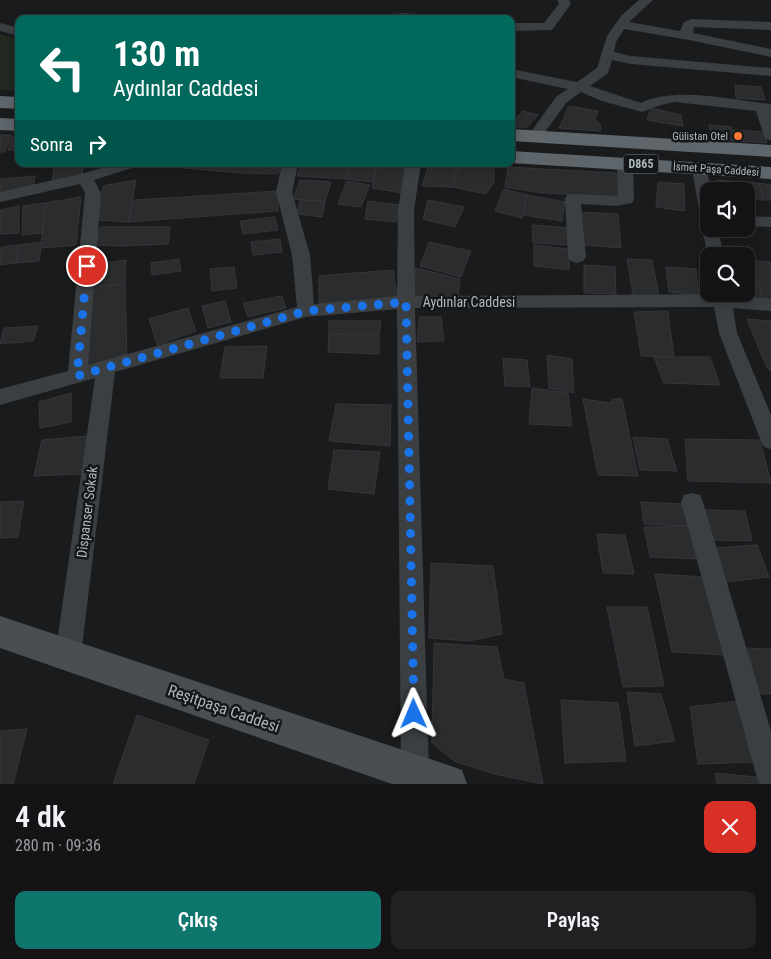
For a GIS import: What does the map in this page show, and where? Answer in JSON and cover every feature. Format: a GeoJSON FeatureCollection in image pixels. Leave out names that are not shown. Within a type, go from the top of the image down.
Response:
{"type":"FeatureCollection","features":[{"type":"Feature","properties":{"kind":"highway"},"geometry":{"type":"LineString","coordinates":[[0,102],[15,103]]}},
{"type":"Feature","properties":{"kind":"highway"},"geometry":{"type":"LineString","coordinates":[[0,124],[15,126]]}},
{"type":"Feature","properties":{"kind":"highway","name":"İsmet Paşa Caddesi"},"geometry":{"type":"LineString","coordinates":[[515,135],[771,151]]}},
{"type":"Feature","properties":{"kind":"highway","name":"İsmet Paşa Caddesi"},"geometry":{"type":"LineString","coordinates":[[515,157],[771,174]]}},
{"type":"Feature","properties":{"kind":"main road","name":"Reşitpaşa Caddesi"},"geometry":{"type":"LineString","coordinates":[[0,632],[416,778],[448,784]]}},
{"type":"Feature","properties":{"kind":"street"},"geometry":{"type":"LineString","coordinates":[[515,27],[548,27],[565,4],[563,0]]}},
{"type":"Feature","properties":{"kind":"street"},"geometry":{"type":"LineString","coordinates":[[535,136],[560,100],[603,70],[610,42],[621,25],[641,3],[647,0]]}},
{"type":"Feature","properties":{"kind":"street"},"geometry":{"type":"LineString","coordinates":[[686,35],[688,25],[692,23],[771,26]]}},
{"type":"Feature","properties":{"kind":"street"},"geometry":{"type":"LineString","coordinates":[[621,25],[686,35],[771,53]]}},
{"type":"Feature","properties":{"kind":"street"},"geometry":{"type":"LineString","coordinates":[[0,26],[15,31]]}},
{"type":"Feature","properties":{"kind":"street"},"geometry":{"type":"LineString","coordinates":[[607,55],[630,60],[771,72]]}},
{"type":"Feature","properties":{"kind":"street"},"geometry":{"type":"LineString","coordinates":[[515,74],[580,87],[607,98],[642,108],[657,101],[675,98],[695,98],[766,108],[771,136]]}},
{"type":"Feature","properties":{"kind":"street"},"geometry":{"type":"LineString","coordinates":[[577,257],[573,200],[617,201],[626,199],[625,163]]}},
{"type":"Feature","properties":{"kind":"street"},"geometry":{"type":"LineString","coordinates":[[0,197],[85,178],[120,167]]}},
{"type":"Feature","properties":{"kind":"street"},"geometry":{"type":"LineString","coordinates":[[289,167],[284,192],[301,255],[306,311]]}},
{"type":"Feature","properties":{"kind":"street"},"geometry":{"type":"LineString","coordinates":[[413,167],[406,210],[406,302],[416,778]]}},
{"type":"Feature","properties":{"kind":"street"},"geometry":{"type":"LineString","coordinates":[[700,169],[702,182]]}},
{"type":"Feature","properties":{"kind":"street"},"geometry":{"type":"LineString","coordinates":[[77,376],[93,193],[85,178]]}},
{"type":"Feature","properties":{"kind":"street"},"geometry":{"type":"LineString","coordinates":[[755,221],[771,222]]}},
{"type":"Feature","properties":{"kind":"street","name":"Aydınlar Caddesi"},"geometry":{"type":"LineString","coordinates":[[0,397],[306,311],[406,302],[700,297]]}},
{"type":"Feature","properties":{"kind":"street"},"geometry":{"type":"LineString","coordinates":[[723,302],[728,332],[771,441]]}},
{"type":"Feature","properties":{"kind":"street","name":"Aydınlar Caddesi"},"geometry":{"type":"LineString","coordinates":[[753,302],[771,305]]}},
{"type":"Feature","properties":{"kind":"street","name":"Dispanser Sokak"},"geometry":{"type":"LineString","coordinates":[[68,656],[106,368]]}},
{"type":"Feature","properties":{"kind":"street"},"geometry":{"type":"LineString","coordinates":[[692,502],[771,778]]}},
{"type":"Feature","properties":{"kind":"shaded area"},"geometry":{"type":"Polygon","coordinates":[[[0,34],[15,39],[15,91],[0,90],[0,34]]]}},
{"type":"Feature","properties":{"kind":"building"},"geometry":{"type":"Polygon","coordinates":[[[735,85],[761,87],[765,100],[736,98],[735,85]]]}},
{"type":"Feature","properties":{"kind":"building"},"geometry":{"type":"Polygon","coordinates":[[[569,106],[598,111],[595,119],[601,126],[600,131],[559,128],[569,106]]]}},
{"type":"Feature","properties":{"kind":"building"},"geometry":{"type":"Polygon","coordinates":[[[651,108],[681,115],[683,126],[647,120],[651,108]]]}},
{"type":"Feature","properties":{"kind":"building"},"geometry":{"type":"Polygon","coordinates":[[[523,111],[538,115],[526,128],[515,127],[515,119],[523,111]]]}},
{"type":"Feature","properties":{"kind":"building","name":"Gülistan Otel"},"geometry":{"type":"Polygon","coordinates":[[[709,125],[731,127],[732,130],[764,132],[767,143],[712,139],[709,125]]]}},
{"type":"Feature","properties":{"kind":"building"},"geometry":{"type":"Polygon","coordinates":[[[0,135],[12,135],[5,152],[0,152],[0,135]]]}},
{"type":"Feature","properties":{"kind":"building"},"geometry":{"type":"Polygon","coordinates":[[[13,137],[15,137],[15,150],[8,150],[13,137]]]}},
{"type":"Feature","properties":{"kind":"building"},"geometry":{"type":"Polygon","coordinates":[[[83,167],[82,174],[52,182],[54,168],[83,167]]]}},
{"type":"Feature","properties":{"kind":"building"},"geometry":{"type":"Polygon","coordinates":[[[173,167],[281,167],[278,174],[173,167]]]}},
{"type":"Feature","properties":{"kind":"building"},"geometry":{"type":"Polygon","coordinates":[[[300,167],[348,167],[345,179],[297,176],[300,167]]]}},
{"type":"Feature","properties":{"kind":"building"},"geometry":{"type":"Polygon","coordinates":[[[348,167],[377,167],[373,182],[345,179],[348,167]]]}},
{"type":"Feature","properties":{"kind":"building"},"geometry":{"type":"Polygon","coordinates":[[[377,167],[407,167],[402,193],[372,188],[377,167]]]}},
{"type":"Feature","properties":{"kind":"building"},"geometry":{"type":"Polygon","coordinates":[[[428,167],[457,167],[452,187],[422,186],[428,167]]]}},
{"type":"Feature","properties":{"kind":"building"},"geometry":{"type":"Polygon","coordinates":[[[457,167],[494,167],[494,182],[486,194],[452,187],[457,167]]]}},
{"type":"Feature","properties":{"kind":"building"},"geometry":{"type":"Polygon","coordinates":[[[508,167],[616,173],[620,197],[542,193],[505,187],[508,167]]]}},
{"type":"Feature","properties":{"kind":"building"},"geometry":{"type":"Polygon","coordinates":[[[35,176],[33,187],[0,194],[0,179],[35,176]]]}},
{"type":"Feature","properties":{"kind":"building"},"geometry":{"type":"Polygon","coordinates":[[[136,180],[128,222],[98,220],[103,186],[136,180]]]}},
{"type":"Feature","properties":{"kind":"building"},"geometry":{"type":"Polygon","coordinates":[[[300,180],[331,182],[325,201],[293,199],[300,180]]]}},
{"type":"Feature","properties":{"kind":"building"},"geometry":{"type":"Polygon","coordinates":[[[717,180],[745,182],[717,182],[717,180]]]}},
{"type":"Feature","properties":{"kind":"building"},"geometry":{"type":"Polygon","coordinates":[[[347,181],[370,185],[361,207],[338,204],[347,181]]]}},
{"type":"Feature","properties":{"kind":"building"},"geometry":{"type":"Polygon","coordinates":[[[658,182],[684,184],[685,211],[656,207],[658,182]]]}},
{"type":"Feature","properties":{"kind":"building"},"geometry":{"type":"Polygon","coordinates":[[[755,183],[759,183],[764,200],[755,199],[755,183]]]}},
{"type":"Feature","properties":{"kind":"building"},"geometry":{"type":"Polygon","coordinates":[[[759,183],[771,185],[771,200],[764,200],[759,183]]]}},
{"type":"Feature","properties":{"kind":"building"},"geometry":{"type":"Polygon","coordinates":[[[504,189],[527,195],[522,218],[495,211],[504,189]]]}},
{"type":"Feature","properties":{"kind":"building"},"geometry":{"type":"Polygon","coordinates":[[[278,191],[278,211],[128,222],[134,200],[278,191]]]}},
{"type":"Feature","properties":{"kind":"building"},"geometry":{"type":"Polygon","coordinates":[[[527,195],[565,202],[562,221],[523,215],[527,195]]]}},
{"type":"Feature","properties":{"kind":"building"},"geometry":{"type":"Polygon","coordinates":[[[81,197],[76,245],[41,248],[45,203],[81,197]]]}},
{"type":"Feature","properties":{"kind":"building"},"geometry":{"type":"Polygon","coordinates":[[[300,200],[325,201],[322,217],[297,214],[300,200]]]}},
{"type":"Feature","properties":{"kind":"building"},"geometry":{"type":"Polygon","coordinates":[[[428,200],[464,207],[455,227],[423,219],[428,200]]]}},
{"type":"Feature","properties":{"kind":"building"},"geometry":{"type":"Polygon","coordinates":[[[368,201],[400,205],[396,222],[365,219],[368,201]]]}},
{"type":"Feature","properties":{"kind":"building"},"geometry":{"type":"Polygon","coordinates":[[[45,203],[42,233],[22,235],[23,206],[45,203]]]}},
{"type":"Feature","properties":{"kind":"building"},"geometry":{"type":"Polygon","coordinates":[[[19,206],[19,233],[0,234],[0,210],[19,206]]]}},
{"type":"Feature","properties":{"kind":"building"},"geometry":{"type":"Polygon","coordinates":[[[578,212],[618,214],[621,248],[581,245],[578,212]]]}},
{"type":"Feature","properties":{"kind":"building"},"geometry":{"type":"Polygon","coordinates":[[[275,217],[278,230],[243,234],[240,221],[275,217]]]}},
{"type":"Feature","properties":{"kind":"building"},"geometry":{"type":"Polygon","coordinates":[[[532,225],[569,228],[569,245],[533,243],[532,225]]]}},
{"type":"Feature","properties":{"kind":"building"},"geometry":{"type":"Polygon","coordinates":[[[100,227],[170,227],[168,244],[96,245],[100,227]]]}},
{"type":"Feature","properties":{"kind":"building"},"geometry":{"type":"Polygon","coordinates":[[[280,239],[282,252],[253,255],[251,242],[280,239]]]}},
{"type":"Feature","properties":{"kind":"building"},"geometry":{"type":"Polygon","coordinates":[[[42,242],[39,261],[16,263],[20,245],[42,242]]]}},
{"type":"Feature","properties":{"kind":"building"},"geometry":{"type":"Polygon","coordinates":[[[429,242],[471,251],[461,277],[420,266],[429,242]]]}},
{"type":"Feature","properties":{"kind":"building"},"geometry":{"type":"Polygon","coordinates":[[[20,245],[16,263],[0,265],[1,247],[20,245]]]}},
{"type":"Feature","properties":{"kind":"building"},"geometry":{"type":"Polygon","coordinates":[[[534,245],[569,249],[569,270],[534,266],[534,245]]]}},
{"type":"Feature","properties":{"kind":"building"},"geometry":{"type":"Polygon","coordinates":[[[179,259],[181,271],[152,275],[151,263],[179,259]]]}},
{"type":"Feature","properties":{"kind":"building"},"geometry":{"type":"Polygon","coordinates":[[[627,259],[652,260],[659,296],[633,295],[627,259]]]}},
{"type":"Feature","properties":{"kind":"building"},"geometry":{"type":"Polygon","coordinates":[[[126,260],[125,284],[90,287],[93,265],[126,260]]]}},
{"type":"Feature","properties":{"kind":"building"},"geometry":{"type":"Polygon","coordinates":[[[755,261],[771,262],[771,301],[764,301],[755,273],[755,261]]]}},
{"type":"Feature","properties":{"kind":"building"},"geometry":{"type":"Polygon","coordinates":[[[584,265],[615,267],[616,294],[584,293],[584,265]]]}},
{"type":"Feature","properties":{"kind":"building"},"geometry":{"type":"Polygon","coordinates":[[[234,267],[237,288],[212,291],[210,269],[234,267]]]}},
{"type":"Feature","properties":{"kind":"building"},"geometry":{"type":"Polygon","coordinates":[[[666,267],[696,269],[699,295],[669,292],[666,267]]]}},
{"type":"Feature","properties":{"kind":"building"},"geometry":{"type":"Polygon","coordinates":[[[416,268],[460,279],[458,298],[414,298],[413,282],[416,268]]]}},
{"type":"Feature","properties":{"kind":"building"},"geometry":{"type":"Polygon","coordinates":[[[393,270],[397,298],[319,304],[319,276],[393,270]]]}},
{"type":"Feature","properties":{"kind":"building"},"geometry":{"type":"Polygon","coordinates":[[[755,274],[764,301],[755,300],[755,274]]]}},
{"type":"Feature","properties":{"kind":"building"},"geometry":{"type":"Polygon","coordinates":[[[125,284],[127,354],[89,367],[90,287],[125,284]]]}},
{"type":"Feature","properties":{"kind":"building"},"geometry":{"type":"Polygon","coordinates":[[[282,296],[286,308],[248,317],[243,303],[282,296]]]}},
{"type":"Feature","properties":{"kind":"building"},"geometry":{"type":"Polygon","coordinates":[[[225,301],[231,322],[208,328],[202,306],[225,301]]]}},
{"type":"Feature","properties":{"kind":"building"},"geometry":{"type":"Polygon","coordinates":[[[188,308],[196,331],[157,345],[149,319],[188,308]]]}},
{"type":"Feature","properties":{"kind":"building"},"geometry":{"type":"Polygon","coordinates":[[[668,311],[674,357],[641,356],[634,312],[668,311]]]}},
{"type":"Feature","properties":{"kind":"building"},"geometry":{"type":"Polygon","coordinates":[[[419,317],[441,317],[444,341],[417,342],[419,317]]]}},
{"type":"Feature","properties":{"kind":"building"},"geometry":{"type":"Polygon","coordinates":[[[747,319],[771,321],[771,371],[766,366],[747,319]]]}},
{"type":"Feature","properties":{"kind":"building"},"geometry":{"type":"Polygon","coordinates":[[[329,321],[381,321],[379,335],[329,334],[329,321]]]}},
{"type":"Feature","properties":{"kind":"building"},"geometry":{"type":"Polygon","coordinates":[[[38,326],[33,341],[0,344],[4,328],[38,326]]]}},
{"type":"Feature","properties":{"kind":"building"},"geometry":{"type":"Polygon","coordinates":[[[329,334],[379,335],[379,354],[328,352],[329,334]]]}},
{"type":"Feature","properties":{"kind":"building"},"geometry":{"type":"Polygon","coordinates":[[[267,346],[263,378],[220,378],[225,347],[267,346]]]}},
{"type":"Feature","properties":{"kind":"building"},"geometry":{"type":"Polygon","coordinates":[[[547,355],[572,359],[574,393],[549,388],[547,355]]]}},
{"type":"Feature","properties":{"kind":"building"},"geometry":{"type":"Polygon","coordinates":[[[654,357],[710,357],[720,385],[664,383],[654,357]]]}},
{"type":"Feature","properties":{"kind":"building"},"geometry":{"type":"Polygon","coordinates":[[[503,358],[527,360],[530,387],[505,386],[503,358]]]}},
{"type":"Feature","properties":{"kind":"building"},"geometry":{"type":"Polygon","coordinates":[[[532,388],[568,393],[572,426],[529,424],[532,388]]]}},
{"type":"Feature","properties":{"kind":"building"},"geometry":{"type":"Polygon","coordinates":[[[71,393],[71,422],[40,428],[39,402],[71,393]]]}},
{"type":"Feature","properties":{"kind":"building"},"geometry":{"type":"Polygon","coordinates":[[[583,399],[610,403],[613,399],[622,399],[638,476],[598,475],[583,399]]]}},
{"type":"Feature","properties":{"kind":"building"},"geometry":{"type":"Polygon","coordinates":[[[336,404],[391,405],[390,446],[329,441],[336,404]]]}},
{"type":"Feature","properties":{"kind":"building"},"geometry":{"type":"Polygon","coordinates":[[[87,436],[82,474],[34,476],[42,440],[87,436]]]}},
{"type":"Feature","properties":{"kind":"building"},"geometry":{"type":"Polygon","coordinates":[[[633,437],[667,439],[677,471],[640,470],[633,437]]]}},
{"type":"Feature","properties":{"kind":"building"},"geometry":{"type":"Polygon","coordinates":[[[685,439],[760,440],[771,483],[688,481],[685,439]]]}},
{"type":"Feature","properties":{"kind":"building"},"geometry":{"type":"Polygon","coordinates":[[[334,450],[380,452],[374,494],[328,489],[334,450]]]}},
{"type":"Feature","properties":{"kind":"building"},"geometry":{"type":"Polygon","coordinates":[[[24,501],[18,537],[0,538],[0,502],[24,501]]]}},
{"type":"Feature","properties":{"kind":"building"},"geometry":{"type":"Polygon","coordinates":[[[641,502],[682,504],[689,526],[644,524],[641,502]]]}},
{"type":"Feature","properties":{"kind":"building"},"geometry":{"type":"Polygon","coordinates":[[[705,510],[745,511],[752,541],[713,540],[705,510]]]}},
{"type":"Feature","properties":{"kind":"building"},"geometry":{"type":"Polygon","coordinates":[[[689,526],[699,559],[650,557],[644,527],[689,526]]]}},
{"type":"Feature","properties":{"kind":"building"},"geometry":{"type":"Polygon","coordinates":[[[597,534],[625,535],[634,574],[603,573],[597,534]]]}},
{"type":"Feature","properties":{"kind":"building"},"geometry":{"type":"Polygon","coordinates":[[[757,545],[769,577],[726,582],[716,548],[757,545]]]}},
{"type":"Feature","properties":{"kind":"building"},"geometry":{"type":"Polygon","coordinates":[[[431,563],[493,566],[502,634],[469,641],[429,638],[431,563]]]}},
{"type":"Feature","properties":{"kind":"building"},"geometry":{"type":"Polygon","coordinates":[[[655,574],[706,577],[727,655],[672,652],[655,574]]]}},
{"type":"Feature","properties":{"kind":"building"},"geometry":{"type":"Polygon","coordinates":[[[607,607],[647,607],[664,686],[623,687],[607,607]]]}},
{"type":"Feature","properties":{"kind":"building"},"geometry":{"type":"Polygon","coordinates":[[[434,643],[497,647],[504,679],[524,683],[543,784],[494,774],[454,761],[432,743],[434,643]]]}},
{"type":"Feature","properties":{"kind":"building"},"geometry":{"type":"Polygon","coordinates":[[[747,648],[771,649],[771,694],[760,694],[747,648]]]}},
{"type":"Feature","properties":{"kind":"building"},"geometry":{"type":"Polygon","coordinates":[[[627,692],[661,694],[675,741],[635,746],[627,692]]]}},
{"type":"Feature","properties":{"kind":"building"},"geometry":{"type":"Polygon","coordinates":[[[561,700],[618,703],[626,761],[565,763],[561,700]]]}},
{"type":"Feature","properties":{"kind":"building"},"geometry":{"type":"Polygon","coordinates":[[[738,701],[757,762],[698,764],[690,707],[738,701]]]}},
{"type":"Feature","properties":{"kind":"building"},"geometry":{"type":"Polygon","coordinates":[[[137,715],[209,740],[194,784],[113,784],[137,715]]]}},
{"type":"Feature","properties":{"kind":"building"},"geometry":{"type":"Polygon","coordinates":[[[27,729],[13,784],[0,784],[0,731],[27,729]]]}},
{"type":"Feature","properties":{"kind":"building"},"geometry":{"type":"Polygon","coordinates":[[[715,773],[766,778],[768,784],[717,784],[715,773]]]}},
{"type":"Feature","properties":{"kind":"place","name":"Gülistan Otel"},"geometry":{"type":"Point","coordinates":[738,136]}},
{"type":"Feature","properties":{"kind":"route"},"geometry":{"type":"LineString","coordinates":[[87,266],[77,376],[306,311],[406,302],[414,714]]}}]}
